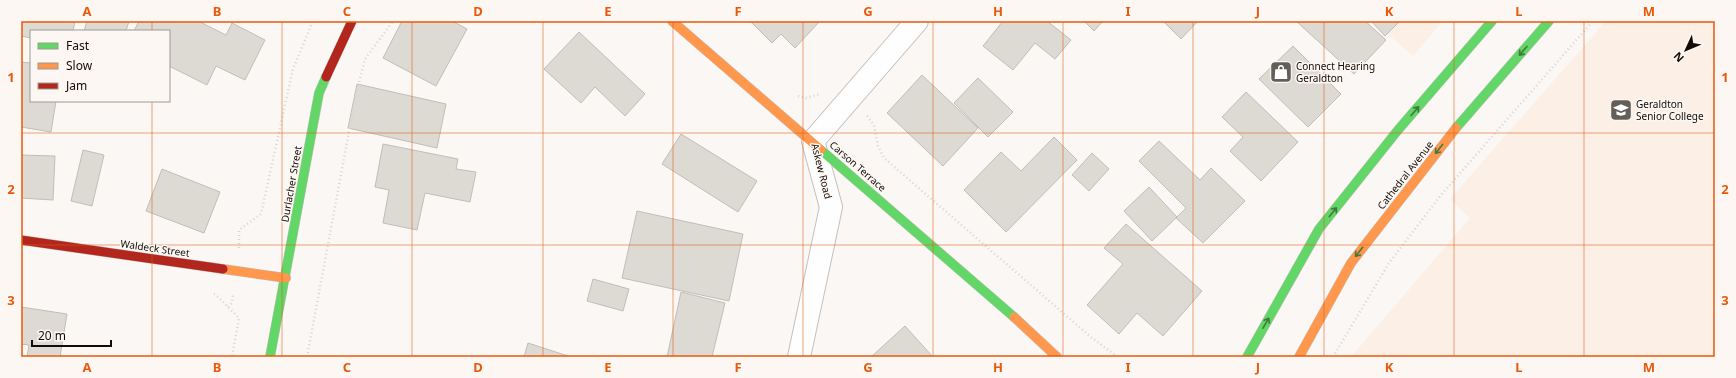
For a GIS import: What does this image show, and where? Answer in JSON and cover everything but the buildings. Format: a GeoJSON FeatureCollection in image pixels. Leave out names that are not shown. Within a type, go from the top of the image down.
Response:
{"type":"FeatureCollection","features":[{"type":"Feature","properties":{"kind":"main road","name":"Durlacher Street"},"geometry":{"type":"LineString","coordinates":[[270,357],[286,278],[319,93],[352,21]]}},
{"type":"Feature","properties":{"kind":"main road","name":"Carson Terrace"},"geometry":{"type":"LineString","coordinates":[[672,21],[1028,329],[1056,357]]}},
{"type":"Feature","properties":{"kind":"main road"},"geometry":{"type":"LineString","coordinates":[[1247,357],[1319,230],[1398,130],[1492,21]]}},
{"type":"Feature","properties":{"kind":"main road","name":"Cathedral Avenue"},"geometry":{"type":"LineString","coordinates":[[1299,357],[1352,263],[1442,144],[1549,21]]}},
{"type":"Feature","properties":{"kind":"main road","name":"Waldeck Street"},"geometry":{"type":"LineString","coordinates":[[21,240],[286,278]]}},
{"type":"Feature","properties":{"kind":"main road","name":"Carson Terrace"},"geometry":{"type":"LineString","coordinates":[[1028,329],[1066,353]]}},
{"type":"Feature","properties":{"kind":"street","name":"Askew Road"},"geometry":{"type":"LineString","coordinates":[[799,357],[831,207],[812,141],[917,21]]}},
{"type":"Feature","properties":{"kind":"path"},"geometry":{"type":"LineString","coordinates":[[240,241],[239,230],[261,214],[293,69],[312,21]]}},
{"type":"Feature","properties":{"kind":"path"},"geometry":{"type":"LineString","coordinates":[[307,357],[358,87],[365,59],[393,21]]}},
{"type":"Feature","properties":{"kind":"path"},"geometry":{"type":"LineString","coordinates":[[1332,357],[1389,263],[1441,195],[1593,21]]}},
{"type":"Feature","properties":{"kind":"path"},"geometry":{"type":"LineString","coordinates":[[863,112],[874,125],[878,146],[884,158],[1086,333],[1118,357]]}},
{"type":"Feature","properties":{"kind":"path"},"geometry":{"type":"LineString","coordinates":[[208,294],[216,295],[239,318],[232,357]]}},
{"type":"Feature","properties":{"kind":"path"},"geometry":{"type":"LineString","coordinates":[[228,307],[232,303]]}},
{"type":"Feature","properties":{"kind":"shaded area"},"geometry":{"type":"Polygon","coordinates":[[[1373,21],[1443,21],[1413,56],[1373,21]]]}},
{"type":"Feature","properties":{"kind":"shaded area","name":"Geraldton Senior College"},"geometry":{"type":"Polygon","coordinates":[[[1606,21],[1715,21],[1715,357],[1351,357],[1470,218],[1450,199],[1606,21]]]}},
{"type":"Feature","properties":{"kind":"traffic: fast"},"geometry":{"type":"LineString","coordinates":[[1247,357],[1319,229],[1398,130],[1492,21]]}},
{"type":"Feature","properties":{"kind":"traffic: fast"},"geometry":{"type":"LineString","coordinates":[[1456,128],[1549,21]]}},
{"type":"Feature","properties":{"kind":"traffic: fast"},"geometry":{"type":"LineString","coordinates":[[270,357],[319,93],[326,77]]}},
{"type":"Feature","properties":{"kind":"traffic: fast"},"geometry":{"type":"LineString","coordinates":[[821,150],[1014,317]]}},
{"type":"Feature","properties":{"kind":"traffic: slow"},"geometry":{"type":"LineString","coordinates":[[672,21],[821,150]]}},
{"type":"Feature","properties":{"kind":"traffic: slow"},"geometry":{"type":"LineString","coordinates":[[1299,357],[1351,263],[1456,128]]}},
{"type":"Feature","properties":{"kind":"traffic: slow"},"geometry":{"type":"LineString","coordinates":[[223,269],[286,278]]}},
{"type":"Feature","properties":{"kind":"traffic: slow"},"geometry":{"type":"LineString","coordinates":[[1014,317],[1057,357]]}},
{"type":"Feature","properties":{"kind":"traffic: jam"},"geometry":{"type":"LineString","coordinates":[[326,77],[352,21]]}},
{"type":"Feature","properties":{"kind":"traffic: jam"},"geometry":{"type":"LineString","coordinates":[[21,240],[223,269]]}},
{"type":"Feature","properties":{"kind":"place","name":"Connect Hearing Geraldton"},"geometry":{"type":"Point","coordinates":[1281,72]}},
{"type":"Feature","properties":{"kind":"place","name":"Geraldton Senior College"},"geometry":{"type":"Point","coordinates":[1621,110]}}]}
